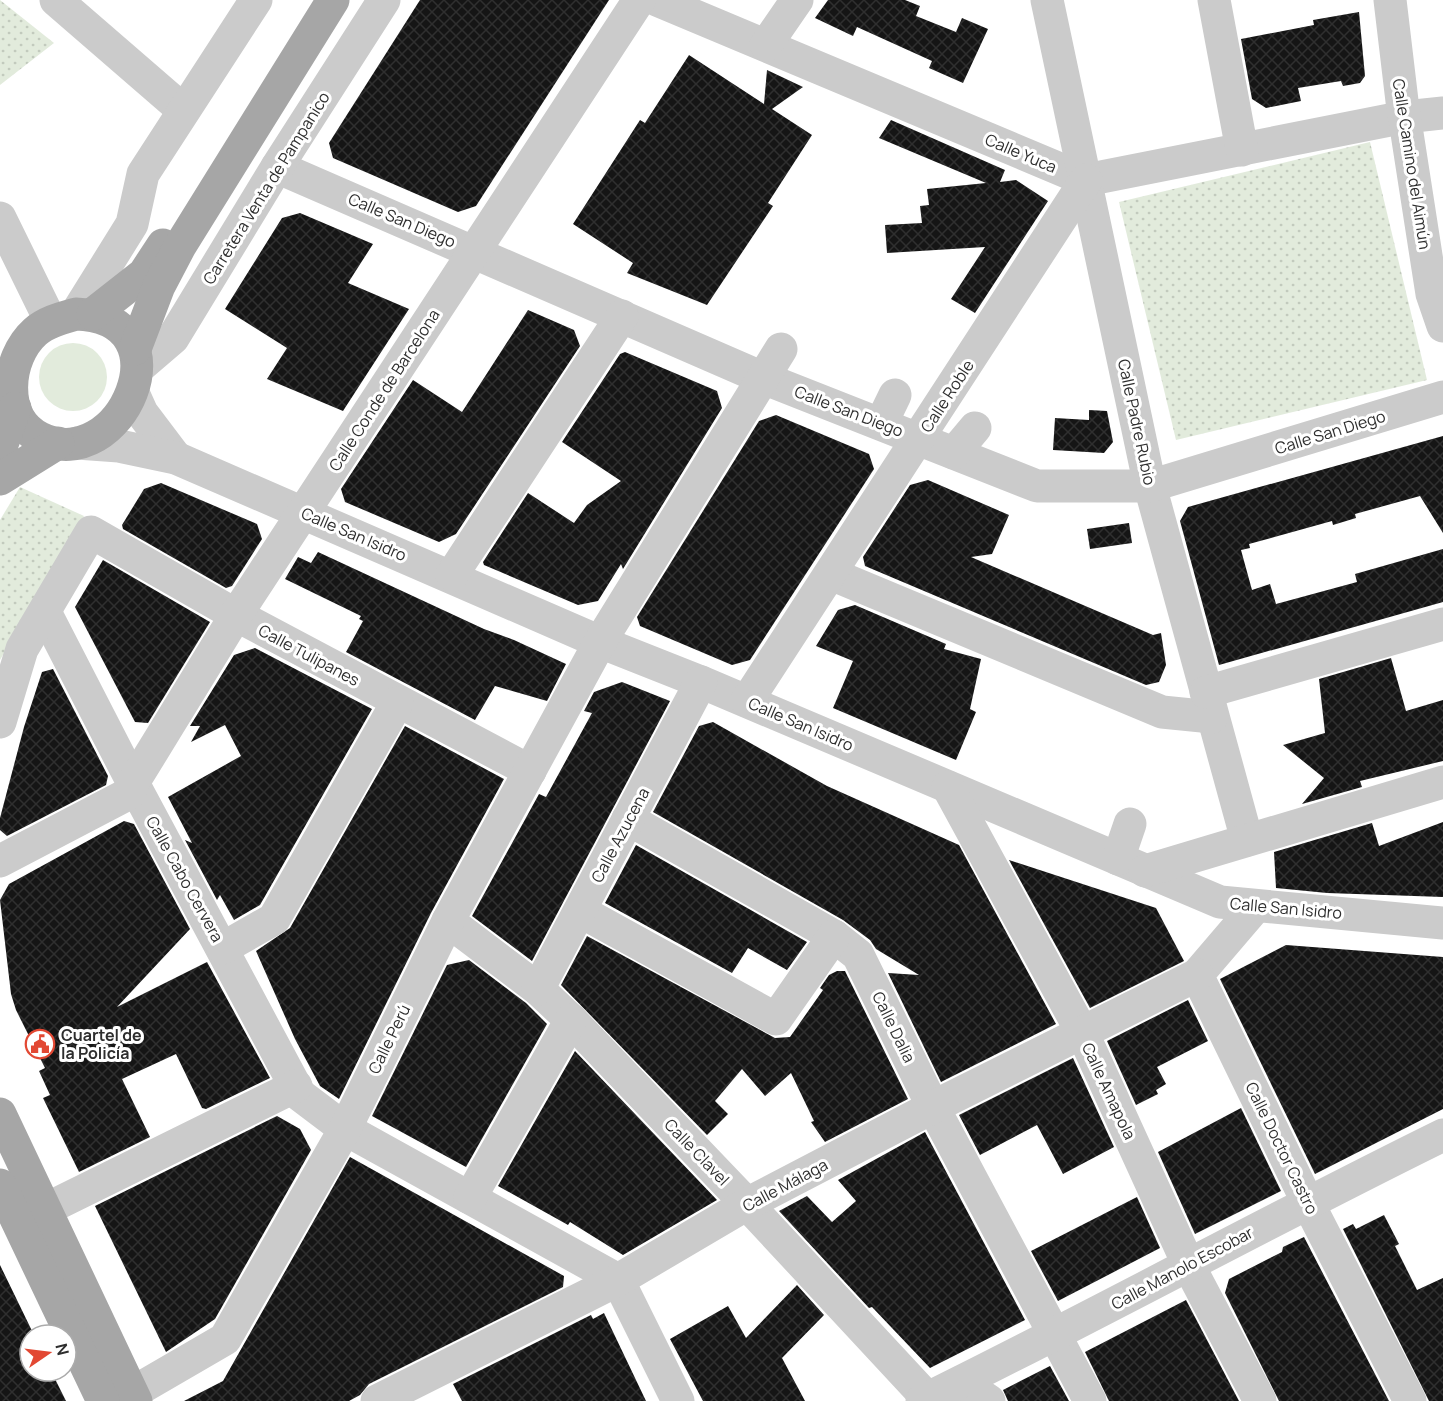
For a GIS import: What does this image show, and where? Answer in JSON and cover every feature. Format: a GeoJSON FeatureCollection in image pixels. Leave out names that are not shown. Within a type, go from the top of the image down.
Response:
{"type":"FeatureCollection","features":[{"type":"Feature","properties":{"kind":"main road"},"geometry":{"type":"LineString","coordinates":[[68,443],[40,438],[26,427],[15,408],[7,366],[35,332],[73,317],[144,273],[176,226],[231,123],[311,0]]}},
{"type":"Feature","properties":{"kind":"main road"},"geometry":{"type":"LineString","coordinates":[[0,479],[68,443],[97,435],[111,425],[123,411],[159,286],[180,246],[333,0]]}},
{"type":"Feature","properties":{"kind":"main road"},"geometry":{"type":"LineString","coordinates":[[73,317],[109,320],[123,330],[135,370]]}},
{"type":"Feature","properties":{"kind":"main road"},"geometry":{"type":"LineString","coordinates":[[0,450],[15,408]]}},
{"type":"Feature","properties":{"kind":"main road"},"geometry":{"type":"LineString","coordinates":[[0,1114],[32,1215],[124,1398]]}},
{"type":"Feature","properties":{"kind":"main road"},"geometry":{"type":"LineString","coordinates":[[0,1185],[32,1215]]}},
{"type":"Feature","properties":{"kind":"street"},"geometry":{"type":"LineString","coordinates":[[56,0],[183,110]]}},
{"type":"Feature","properties":{"kind":"street"},"geometry":{"type":"LineString","coordinates":[[0,218],[73,317],[132,224],[143,174],[256,0]]}},
{"type":"Feature","properties":{"kind":"street","name":"Carretera Venta de Pampanico"},"geometry":{"type":"LineString","coordinates":[[135,370],[173,338],[384,0]]}},
{"type":"Feature","properties":{"kind":"street","name":"Calle Conde de Barcelona"},"geometry":{"type":"LineString","coordinates":[[0,861],[130,793],[133,783],[236,615],[639,0]]}},
{"type":"Feature","properties":{"kind":"street","name":"Calle Yuca"},"geometry":{"type":"LineString","coordinates":[[657,0],[1086,180]]}},
{"type":"Feature","properties":{"kind":"street"},"geometry":{"type":"LineString","coordinates":[[766,45],[796,0]]}},
{"type":"Feature","properties":{"kind":"street","name":"Calle Padre Rubio"},"geometry":{"type":"LineString","coordinates":[[1047,0],[1150,486],[1247,840]]}},
{"type":"Feature","properties":{"kind":"street"},"geometry":{"type":"LineString","coordinates":[[1214,0],[1242,150]]}},
{"type":"Feature","properties":{"kind":"street","name":"Calle Camino del Aimún"},"geometry":{"type":"LineString","coordinates":[[1390,0],[1405,117],[1443,326]]}},
{"type":"Feature","properties":{"kind":"street"},"geometry":{"type":"LineString","coordinates":[[1086,180],[1405,117],[1443,113]]}},
{"type":"Feature","properties":{"kind":"street","name":"Calle San Diego"},"geometry":{"type":"LineString","coordinates":[[278,167],[763,378],[1037,486],[1150,486],[1443,397]]}},
{"type":"Feature","properties":{"kind":"street","name":"Calle Roble"},"geometry":{"type":"LineString","coordinates":[[747,701],[919,439],[954,403],[1086,180]]}},
{"type":"Feature","properties":{"kind":"street"},"geometry":{"type":"LineString","coordinates":[[452,575],[622,316]]}},
{"type":"Feature","properties":{"kind":"street","name":"Calle Perú"},"geometry":{"type":"LineString","coordinates":[[124,1398],[225,1339],[345,1129],[448,921],[600,642],[782,348]]}},
{"type":"Feature","properties":{"kind":"street","name":"Calle San Isidro"},"geometry":{"type":"LineString","coordinates":[[135,370],[142,414],[176,458]]}},
{"type":"Feature","properties":{"kind":"street"},"geometry":{"type":"LineString","coordinates":[[881,424],[895,395]]}},
{"type":"Feature","properties":{"kind":"street"},"geometry":{"type":"LineString","coordinates":[[954,403],[954,453]]}},
{"type":"Feature","properties":{"kind":"street","name":"Calle San Isidro"},"geometry":{"type":"LineString","coordinates":[[68,443],[119,446],[176,458],[452,575],[600,642],[747,701],[1220,902],[1443,923]]}},
{"type":"Feature","properties":{"kind":"street","name":"Calle Tulipanes"},"geometry":{"type":"LineString","coordinates":[[45,612],[91,532],[397,703],[530,771]]}},
{"type":"Feature","properties":{"kind":"street"},"geometry":{"type":"LineString","coordinates":[[831,574],[1161,712],[1209,704],[1443,624]]}},
{"type":"Feature","properties":{"kind":"street"},"geometry":{"type":"LineString","coordinates":[[0,722],[22,649],[45,612]]}},
{"type":"Feature","properties":{"kind":"street","name":"Calle Cabo Cervera"},"geometry":{"type":"LineString","coordinates":[[45,612],[133,783],[300,1095],[345,1129],[618,1280]]}},
{"type":"Feature","properties":{"kind":"street","name":"Calle Azucena"},"geometry":{"type":"LineString","coordinates":[[538,989],[701,682]]}},
{"type":"Feature","properties":{"kind":"street"},"geometry":{"type":"LineString","coordinates":[[223,948],[274,919],[397,703]]}},
{"type":"Feature","properties":{"kind":"street"},"geometry":{"type":"LineString","coordinates":[[1130,824],[1132,865],[1247,840],[1443,782]]}},
{"type":"Feature","properties":{"kind":"street","name":"Calle Amapola"},"geometry":{"type":"LineString","coordinates":[[948,787],[1083,1034],[1189,1266],[1260,1401]]}},
{"type":"Feature","properties":{"kind":"street","name":"Calle Dalia"},"geometry":{"type":"LineString","coordinates":[[628,819],[834,936],[858,956],[933,1107],[1052,1336],[1090,1401]]}},
{"type":"Feature","properties":{"kind":"street"},"geometry":{"type":"LineString","coordinates":[[1197,975],[1256,906]]}},
{"type":"Feature","properties":{"kind":"street"},"geometry":{"type":"LineString","coordinates":[[580,911],[776,1019],[834,936]]}},
{"type":"Feature","properties":{"kind":"street","name":"Calle Clavel"},"geometry":{"type":"LineString","coordinates":[[448,921],[538,989],[571,1020],[747,1204],[927,1400]]}},
{"type":"Feature","properties":{"kind":"street","name":"Calle Málaga"},"geometry":{"type":"LineString","coordinates":[[377,1401],[420,1391],[618,1280],[747,1204],[933,1107],[1197,975]]}},
{"type":"Feature","properties":{"kind":"street","name":"Calle Doctor Castro"},"geometry":{"type":"LineString","coordinates":[[1197,975],[1307,1201],[1410,1401]]}},
{"type":"Feature","properties":{"kind":"street"},"geometry":{"type":"LineString","coordinates":[[470,1198],[571,1020]]}},
{"type":"Feature","properties":{"kind":"street"},"geometry":{"type":"LineString","coordinates":[[32,1215],[296,1086]]}},
{"type":"Feature","properties":{"kind":"street","name":"Calle Manolo Escobar"},"geometry":{"type":"LineString","coordinates":[[927,1400],[1189,1266],[1307,1201],[1443,1135]]}},
{"type":"Feature","properties":{"kind":"street"},"geometry":{"type":"LineString","coordinates":[[618,1280],[678,1401]]}},
{"type":"Feature","properties":{"kind":"street"},"geometry":{"type":"LineString","coordinates":[[961,1382],[989,1401]]}},
{"type":"Feature","properties":{"kind":"green space"},"geometry":{"type":"Polygon","coordinates":[[[0,0],[54,43],[0,85],[0,0]]]}},
{"type":"Feature","properties":{"kind":"green space"},"geometry":{"type":"Polygon","coordinates":[[[1370,142],[1427,380],[1176,440],[1119,202],[1370,142]]]}},
{"type":"Feature","properties":{"kind":"green space"},"geometry":{"type":"Polygon","coordinates":[[[66,343],[80,343],[92,348],[102,358],[107,377],[102,396],[92,406],[80,411],[66,411],[54,406],[44,396],[39,384],[39,370],[44,358],[54,348],[66,343]]]}},
{"type":"Feature","properties":{"kind":"green space"},"geometry":{"type":"Polygon","coordinates":[[[20,487],[84,516],[0,660],[0,520],[20,487]]]}},
{"type":"Feature","properties":{"kind":"building"},"geometry":{"type":"Polygon","coordinates":[[[420,0],[609,0],[476,206],[458,212],[333,158],[329,143],[420,0]]]}},
{"type":"Feature","properties":{"kind":"building"},"geometry":{"type":"Polygon","coordinates":[[[828,0],[905,0],[920,6],[916,16],[956,32],[962,18],[988,29],[963,83],[929,68],[932,61],[857,27],[853,36],[815,18],[828,0]]]}},
{"type":"Feature","properties":{"kind":"building"},"geometry":{"type":"Polygon","coordinates":[[[1359,12],[1365,76],[1360,83],[1343,86],[1341,81],[1298,88],[1301,101],[1266,108],[1252,99],[1241,39],[1314,25],[1313,20],[1359,12]]]}},
{"type":"Feature","properties":{"kind":"building"},"geometry":{"type":"Polygon","coordinates":[[[689,55],[764,104],[767,70],[803,87],[772,109],[812,135],[768,203],[773,206],[707,305],[627,273],[633,263],[573,224],[640,120],[645,123],[689,55]]]}},
{"type":"Feature","properties":{"kind":"building"},"geometry":{"type":"Polygon","coordinates":[[[891,120],[1005,170],[1000,182],[1016,180],[1048,201],[975,313],[951,299],[985,247],[887,253],[885,225],[922,223],[920,206],[929,205],[927,189],[986,183],[879,138],[891,120]]]}},
{"type":"Feature","properties":{"kind":"building"},"geometry":{"type":"Polygon","coordinates":[[[300,213],[373,244],[348,283],[409,309],[343,411],[267,379],[287,348],[225,309],[282,218],[300,213]]]}},
{"type":"Feature","properties":{"kind":"building"},"geometry":{"type":"Polygon","coordinates":[[[528,310],[574,330],[580,346],[456,534],[439,542],[345,502],[341,489],[413,380],[462,412],[528,310]]]}},
{"type":"Feature","properties":{"kind":"building"},"geometry":{"type":"Polygon","coordinates":[[[625,352],[717,391],[722,408],[623,569],[621,564],[598,601],[578,605],[484,565],[483,562],[528,493],[574,523],[587,505],[621,481],[562,442],[620,354],[625,352]]]}},
{"type":"Feature","properties":{"kind":"building"},"geometry":{"type":"Polygon","coordinates":[[[1089,410],[1107,411],[1113,442],[1104,453],[1053,450],[1055,418],[1089,420],[1089,410]]]}},
{"type":"Feature","properties":{"kind":"building"},"geometry":{"type":"Polygon","coordinates":[[[776,415],[869,454],[874,469],[750,660],[732,665],[640,626],[637,617],[759,421],[776,415]]]}},
{"type":"Feature","properties":{"kind":"building"},"geometry":{"type":"Polygon","coordinates":[[[1443,436],[1443,533],[1420,496],[1355,514],[1356,518],[1333,525],[1332,521],[1249,544],[1250,548],[1241,550],[1252,590],[1270,584],[1276,604],[1357,582],[1355,574],[1443,549],[1443,602],[1219,665],[1180,521],[1188,507],[1443,436]]]}},
{"type":"Feature","properties":{"kind":"building"},"geometry":{"type":"Polygon","coordinates":[[[928,480],[1009,515],[992,554],[971,557],[1153,635],[1161,633],[1166,665],[1159,682],[1146,685],[865,566],[863,557],[910,485],[928,480]]]}},
{"type":"Feature","properties":{"kind":"building"},"geometry":{"type":"Polygon","coordinates":[[[161,483],[257,524],[262,539],[232,586],[226,588],[123,529],[122,525],[144,489],[161,483]]]}},
{"type":"Feature","properties":{"kind":"building"},"geometry":{"type":"Polygon","coordinates":[[[1129,523],[1132,543],[1090,549],[1087,529],[1129,523]]]}},
{"type":"Feature","properties":{"kind":"building"},"geometry":{"type":"Polygon","coordinates":[[[318,552],[484,629],[566,664],[547,701],[495,686],[475,720],[346,652],[363,621],[359,619],[361,616],[285,579],[298,557],[311,563],[318,552]]]}},
{"type":"Feature","properties":{"kind":"building"},"geometry":{"type":"Polygon","coordinates":[[[103,560],[210,622],[148,723],[135,722],[75,607],[103,560]]]}},
{"type":"Feature","properties":{"kind":"building"},"geometry":{"type":"Polygon","coordinates":[[[855,605],[946,644],[944,649],[981,659],[970,709],[976,712],[956,760],[833,708],[853,661],[816,646],[838,610],[855,605]]]}},
{"type":"Feature","properties":{"kind":"building"},"geometry":{"type":"Polygon","coordinates":[[[255,648],[372,709],[260,905],[234,920],[220,895],[217,900],[185,840],[192,843],[168,797],[241,756],[225,725],[191,742],[200,726],[190,726],[234,655],[255,648]]]}},
{"type":"Feature","properties":{"kind":"building"},"geometry":{"type":"Polygon","coordinates":[[[1391,658],[1406,711],[1443,700],[1443,761],[1360,781],[1362,787],[1302,804],[1324,778],[1283,745],[1325,733],[1319,679],[1391,658]]]}},
{"type":"Feature","properties":{"kind":"building"},"geometry":{"type":"Polygon","coordinates":[[[53,669],[108,776],[106,785],[7,836],[0,830],[0,818],[24,727],[42,672],[53,669]]]}},
{"type":"Feature","properties":{"kind":"building"},"geometry":{"type":"Polygon","coordinates":[[[622,682],[670,701],[532,961],[472,916],[539,794],[546,797],[592,713],[584,711],[594,692],[622,682]]]}},
{"type":"Feature","properties":{"kind":"building"},"geometry":{"type":"Polygon","coordinates":[[[713,722],[827,786],[959,845],[1056,1024],[941,1082],[888,973],[919,975],[876,949],[870,940],[843,920],[653,812],[699,726],[713,722]]]}},
{"type":"Feature","properties":{"kind":"building"},"geometry":{"type":"Polygon","coordinates":[[[405,726],[504,779],[431,913],[339,1099],[320,1086],[295,1039],[256,951],[290,928],[405,726]]]}},
{"type":"Feature","properties":{"kind":"building"},"geometry":{"type":"Polygon","coordinates":[[[124,821],[134,824],[190,929],[117,1007],[207,962],[270,1078],[206,1109],[202,1108],[176,1054],[122,1079],[150,1137],[79,1172],[43,1098],[50,1095],[39,1071],[45,1068],[16,1010],[11,994],[0,900],[9,884],[124,821]]]}},
{"type":"Feature","properties":{"kind":"building"},"geometry":{"type":"Polygon","coordinates":[[[1443,822],[1443,897],[1327,893],[1276,888],[1274,852],[1372,823],[1379,846],[1443,822]]]}},
{"type":"Feature","properties":{"kind":"building"},"geometry":{"type":"Polygon","coordinates":[[[636,845],[807,942],[787,970],[748,948],[732,973],[605,903],[636,845]]]}},
{"type":"Feature","properties":{"kind":"building"},"geometry":{"type":"Polygon","coordinates":[[[1009,860],[1156,908],[1184,961],[1090,1008],[1009,860]]]}},
{"type":"Feature","properties":{"kind":"building"},"geometry":{"type":"Polygon","coordinates":[[[587,936],[775,1038],[790,1037],[823,990],[820,988],[829,975],[837,971],[845,971],[908,1099],[825,1142],[811,1122],[814,1121],[791,1073],[765,1096],[742,1069],[715,1101],[728,1114],[707,1135],[561,985],[587,936]]]}},
{"type":"Feature","properties":{"kind":"building"},"geometry":{"type":"Polygon","coordinates":[[[1286,945],[1443,957],[1443,1109],[1315,1174],[1220,979],[1286,945]]]}},
{"type":"Feature","properties":{"kind":"building"},"geometry":{"type":"Polygon","coordinates":[[[469,960],[526,1003],[547,1024],[466,1167],[372,1116],[447,965],[469,960]]]}},
{"type":"Feature","properties":{"kind":"building"},"geometry":{"type":"Polygon","coordinates":[[[1188,1000],[1208,1041],[1157,1067],[1166,1084],[1156,1090],[1158,1094],[1136,1105],[1107,1041],[1188,1000]]]}},
{"type":"Feature","properties":{"kind":"building"},"geometry":{"type":"Polygon","coordinates":[[[575,1051],[717,1200],[623,1255],[570,1222],[568,1225],[498,1186],[575,1051]]]}},
{"type":"Feature","properties":{"kind":"building"},"geometry":{"type":"Polygon","coordinates":[[[1073,1058],[1114,1147],[1063,1174],[1037,1125],[980,1155],[959,1115],[1073,1058]]]}},
{"type":"Feature","properties":{"kind":"building"},"geometry":{"type":"Polygon","coordinates":[[[1241,1108],[1281,1191],[1195,1234],[1158,1152],[1241,1108]]]}},
{"type":"Feature","properties":{"kind":"building"},"geometry":{"type":"Polygon","coordinates":[[[277,1116],[300,1129],[311,1150],[215,1319],[166,1352],[95,1206],[277,1116]]]}},
{"type":"Feature","properties":{"kind":"building"},"geometry":{"type":"Polygon","coordinates":[[[925,1132],[1025,1320],[930,1368],[872,1307],[869,1308],[779,1211],[807,1196],[832,1222],[856,1201],[838,1180],[925,1132]]]}},
{"type":"Feature","properties":{"kind":"building"},"geometry":{"type":"Polygon","coordinates":[[[350,1157],[564,1276],[563,1287],[369,1384],[360,1395],[349,1401],[184,1401],[223,1381],[350,1157]]]}},
{"type":"Feature","properties":{"kind":"building"},"geometry":{"type":"Polygon","coordinates":[[[1137,1197],[1160,1248],[1058,1301],[1031,1251],[1137,1197]]]}},
{"type":"Feature","properties":{"kind":"building"},"geometry":{"type":"Polygon","coordinates":[[[1384,1215],[1399,1244],[1395,1246],[1417,1290],[1443,1278],[1443,1401],[1429,1401],[1343,1229],[1353,1224],[1356,1229],[1384,1215]]]}},
{"type":"Feature","properties":{"kind":"building"},"geometry":{"type":"Polygon","coordinates":[[[1304,1237],[1389,1401],[1279,1401],[1225,1293],[1229,1279],[1282,1252],[1283,1247],[1304,1237]]]}},
{"type":"Feature","properties":{"kind":"building"},"geometry":{"type":"Polygon","coordinates":[[[0,1265],[28,1323],[18,1323],[18,1383],[57,1383],[66,1401],[0,1401],[0,1265]]]}},
{"type":"Feature","properties":{"kind":"building"},"geometry":{"type":"Polygon","coordinates":[[[797,1285],[824,1315],[782,1358],[805,1401],[703,1401],[670,1339],[728,1306],[746,1338],[797,1285]]]}},
{"type":"Feature","properties":{"kind":"building"},"geometry":{"type":"Polygon","coordinates":[[[1186,1300],[1239,1401],[1109,1401],[1085,1352],[1186,1300]]]}},
{"type":"Feature","properties":{"kind":"building"},"geometry":{"type":"Polygon","coordinates":[[[604,1313],[646,1401],[462,1401],[453,1384],[591,1315],[593,1319],[604,1313]]]}},
{"type":"Feature","properties":{"kind":"building"},"geometry":{"type":"Polygon","coordinates":[[[1050,1366],[1069,1401],[1008,1401],[1003,1390],[1050,1366]]]}},
{"type":"Feature","properties":{"kind":"place","name":"Cuartel de la Policía"},"geometry":{"type":"Point","coordinates":[40,1044]}}]}
